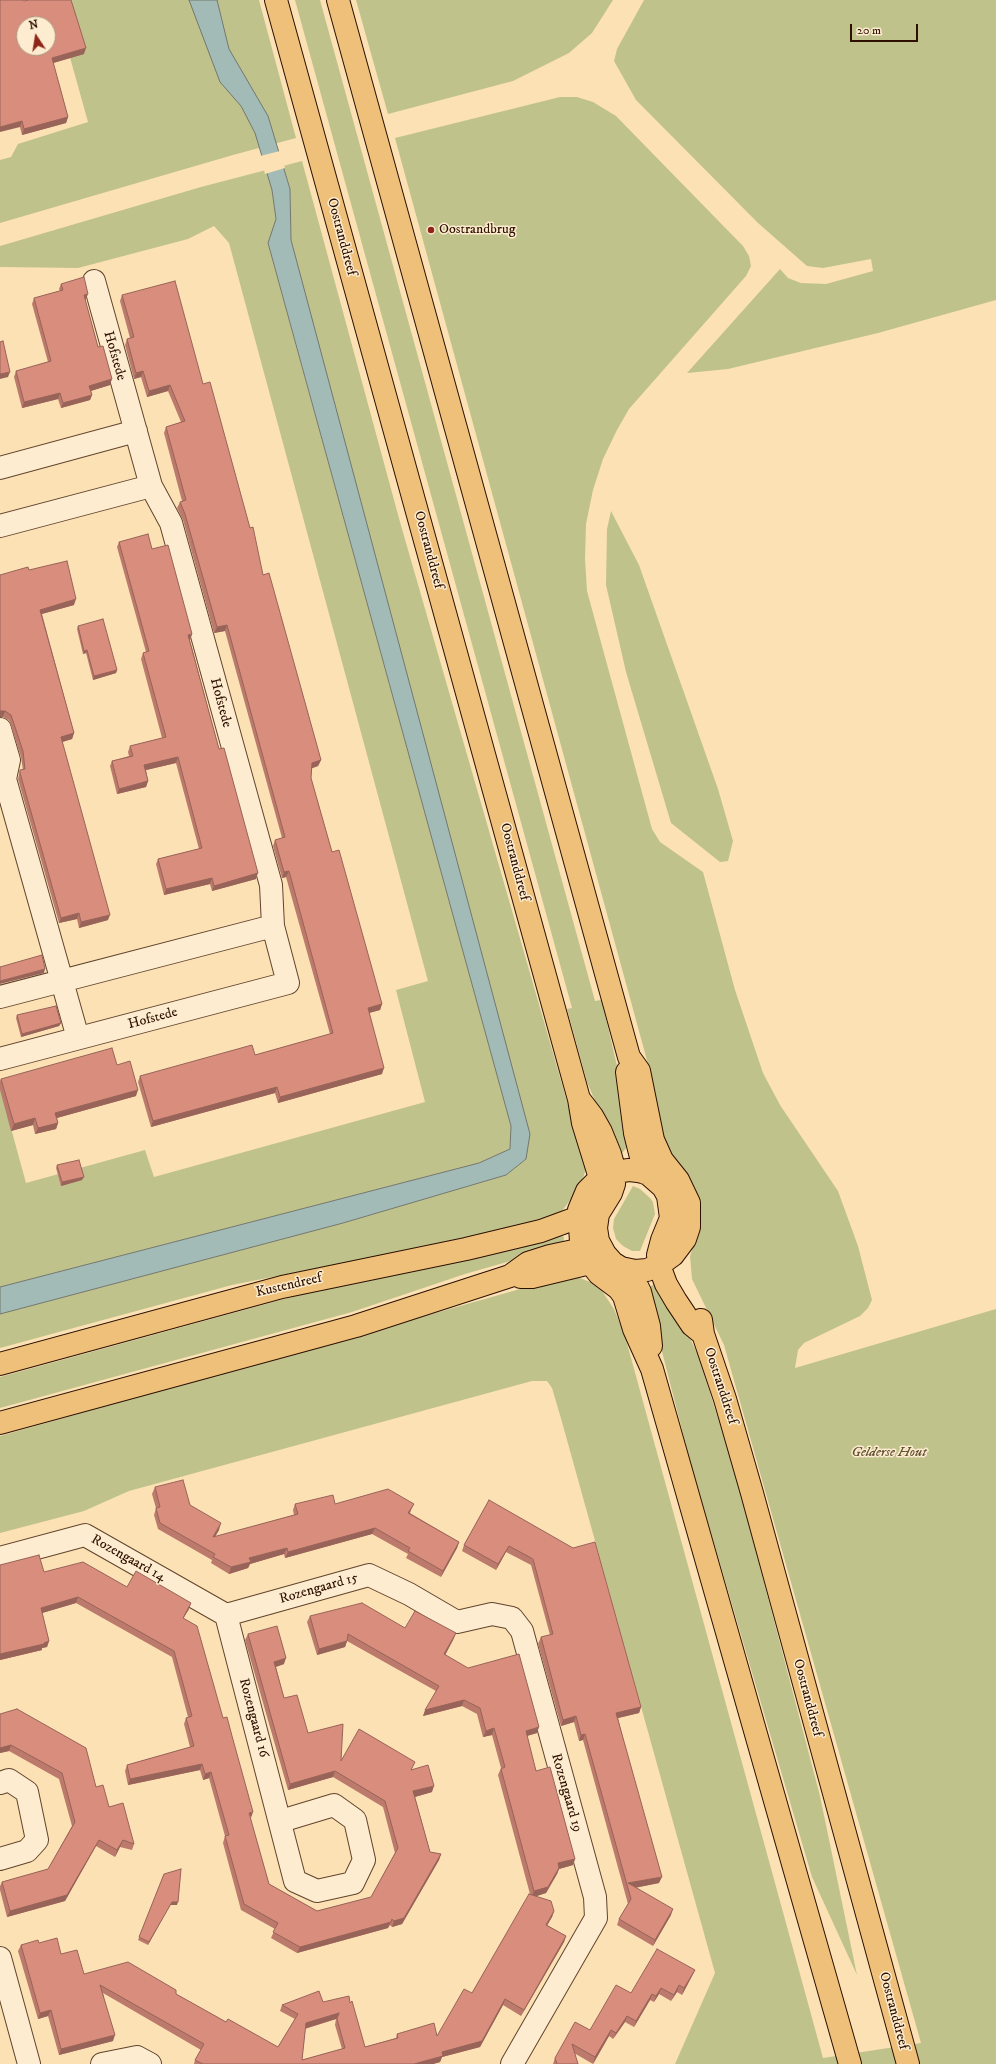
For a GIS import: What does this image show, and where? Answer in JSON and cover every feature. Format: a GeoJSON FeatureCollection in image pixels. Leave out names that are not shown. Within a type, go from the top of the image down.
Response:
{"type":"FeatureCollection","features":[{"type":"Feature","properties":{"kind":"main road","name":"Oostranddreef"},"geometry":{"type":"LineString","coordinates":[[276,0],[579,1099],[592,1116],[610,1154],[607,1175]]}},
{"type":"Feature","properties":{"kind":"main road"},"geometry":{"type":"LineString","coordinates":[[0,1423],[356,1326],[510,1276],[532,1277],[591,1252],[629,1270],[647,1270],[666,1260],[685,1239],[690,1215],[685,1191],[653,1167],[636,1139],[626,1076],[629,1057],[338,0]]}},
{"type":"Feature","properties":{"kind":"main road"},"geometry":{"type":"LineString","coordinates":[[653,1167],[607,1175],[587,1191],[579,1217],[579,1234],[591,1252],[599,1274],[619,1289],[624,1296],[634,1328],[652,1369],[850,2064]]}},
{"type":"Feature","properties":{"kind":"main road"},"geometry":{"type":"LineString","coordinates":[[591,1252],[598,1214],[611,1193],[615,1178],[607,1175]]}},
{"type":"Feature","properties":{"kind":"main road","name":"Kustendreef"},"geometry":{"type":"LineString","coordinates":[[0,1364],[282,1287],[466,1249],[541,1230],[579,1217]]}},
{"type":"Feature","properties":{"kind":"main road","name":"Oostranddreef"},"geometry":{"type":"LineString","coordinates":[[666,1260],[679,1276],[700,1316],[703,1334],[725,1399],[908,2064]]}},
{"type":"Feature","properties":{"kind":"main road"},"geometry":{"type":"LineString","coordinates":[[629,1270],[640,1292],[649,1326],[652,1369]]}},
{"type":"Feature","properties":{"kind":"street","name":"Hofstede"},"geometry":{"type":"LineString","coordinates":[[0,1059],[288,983],[273,926],[271,885],[171,523],[151,486],[94,281]]}},
{"type":"Feature","properties":{"kind":"street"},"geometry":{"type":"LineString","coordinates":[[0,468],[136,431]]}},
{"type":"Feature","properties":{"kind":"street"},"geometry":{"type":"LineString","coordinates":[[0,526],[151,486]]}},
{"type":"Feature","properties":{"kind":"street"},"geometry":{"type":"LineString","coordinates":[[0,729],[10,760],[5,779],[78,1038]]}},
{"type":"Feature","properties":{"kind":"street"},"geometry":{"type":"LineString","coordinates":[[0,998],[273,926]]}},
{"type":"Feature","properties":{"kind":"street","name":"Rozengaard 14"},"geometry":{"type":"LineString","coordinates":[[0,1558],[85,1535],[226,1615]]}},
{"type":"Feature","properties":{"kind":"street","name":"Rozengaard 15"},"geometry":{"type":"LineString","coordinates":[[226,1615],[369,1575],[409,1594]]}},
{"type":"Feature","properties":{"kind":"street","name":"Rozengaard 19"},"geometry":{"type":"LineString","coordinates":[[409,1594],[457,1622],[492,1614],[512,1618],[522,1631],[596,1897],[596,1918],[512,2064]]}},
{"type":"Feature","properties":{"kind":"street","name":"Rozengaard 16"},"geometry":{"type":"LineString","coordinates":[[226,1615],[281,1821]]}},
{"type":"Feature","properties":{"kind":"street"},"geometry":{"type":"LineString","coordinates":[[0,1783],[9,1780],[27,1792],[37,1840],[27,1851],[0,1859]]}},
{"type":"Feature","properties":{"kind":"street"},"geometry":{"type":"LineString","coordinates":[[0,1958],[29,2064]]}},
{"type":"Feature","properties":{"kind":"street"},"geometry":{"type":"LineString","coordinates":[[102,2064],[144,2060]]}},
{"type":"Feature","properties":{"kind":"green space"},"geometry":{"type":"Polygon","coordinates":[[[54,0],[259,0],[296,138],[0,223],[0,160],[11,157],[18,144],[88,122],[54,0]]]}},
{"type":"Feature","properties":{"kind":"green space"},"geometry":{"type":"Polygon","coordinates":[[[295,0],[320,0],[595,1001],[601,1000],[605,1014],[620,1079],[630,1144],[622,1153],[615,1148],[587,1082],[567,1009],[572,1008],[295,0]]]}},
{"type":"Feature","properties":{"kind":"green space"},"geometry":{"type":"Polygon","coordinates":[[[356,0],[613,0],[592,33],[569,53],[513,81],[388,114],[356,0]]]}},
{"type":"Feature","properties":{"kind":"green space"},"geometry":{"type":"Polygon","coordinates":[[[644,0],[996,0],[996,300],[878,333],[728,369],[687,373],[780,269],[788,278],[801,283],[826,284],[873,271],[871,259],[823,268],[807,266],[758,223],[636,100],[614,61],[617,49],[644,0]]]}},
{"type":"Feature","properties":{"kind":"green space","name":"Gelderse Hout"},"geometry":{"type":"Polygon","coordinates":[[[560,97],[577,97],[593,102],[616,116],[743,246],[749,256],[751,266],[746,276],[629,409],[617,430],[603,459],[593,490],[586,524],[585,559],[587,591],[652,829],[660,842],[703,872],[735,990],[763,1073],[780,1105],[838,1191],[858,1246],[872,1300],[868,1308],[860,1316],[804,1343],[798,1350],[795,1368],[996,1309],[996,2064],[675,2064],[715,1973],[562,1422],[552,1388],[547,1381],[532,1381],[129,1491],[84,1511],[0,1533],[0,1436],[552,1280],[575,1276],[590,1282],[602,1291],[614,1309],[625,1336],[823,2058],[921,2043],[724,1345],[692,1279],[690,1256],[694,1244],[670,1153],[661,1130],[651,1075],[395,138],[560,97]]]}},
{"type":"Feature","properties":{"kind":"green space"},"geometry":{"type":"Polygon","coordinates":[[[302,161],[400,522],[568,1105],[583,1143],[587,1166],[580,1187],[562,1211],[538,1224],[232,1285],[0,1348],[0,1314],[343,1223],[506,1175],[526,1159],[291,240],[290,189],[283,166],[302,161]]]}},
{"type":"Feature","properties":{"kind":"green space"},"geometry":{"type":"Polygon","coordinates":[[[266,170],[272,190],[276,219],[268,244],[511,1126],[510,1149],[479,1163],[0,1287],[0,1088],[26,1183],[145,1150],[154,1177],[425,1102],[396,990],[428,981],[229,243],[214,226],[188,239],[78,268],[0,267],[0,246],[201,187],[266,170]]]}},
{"type":"Feature","properties":{"kind":"green space"},"geometry":{"type":"Polygon","coordinates":[[[611,511],[639,565],[718,789],[733,841],[728,861],[720,862],[671,823],[626,672],[606,585],[607,529],[611,511]]]}},
{"type":"Feature","properties":{"kind":"green space"},"geometry":{"type":"Polygon","coordinates":[[[633,1186],[640,1189],[650,1198],[653,1202],[655,1214],[640,1251],[632,1251],[623,1246],[616,1239],[613,1228],[614,1219],[633,1186]]]}},
{"type":"Feature","properties":{"kind":"green space"},"geometry":{"type":"Polygon","coordinates":[[[558,1234],[564,1237],[563,1246],[465,1274],[352,1312],[0,1408],[0,1377],[346,1282],[558,1234]]]}},
{"type":"Feature","properties":{"kind":"green space"},"geometry":{"type":"Polygon","coordinates":[[[656,1283],[685,1328],[698,1355],[735,1472],[820,1796],[857,1975],[812,1877],[690,1461],[646,1289],[656,1283]]]}},
{"type":"Feature","properties":{"kind":"water"},"geometry":{"type":"Polygon","coordinates":[[[189,0],[217,0],[229,49],[268,116],[290,189],[291,240],[530,1134],[526,1159],[506,1175],[343,1223],[0,1314],[0,1287],[479,1163],[510,1149],[511,1126],[268,243],[276,219],[272,190],[255,133],[241,106],[220,82],[189,0]]]}},
{"type":"Feature","properties":{"kind":"pier"},"geometry":{"type":"Polygon","coordinates":[[[280,151],[285,168],[265,174],[260,156],[280,151]]]}},
{"type":"Feature","properties":{"kind":"building"},"geometry":{"type":"Polygon","coordinates":[[[0,0],[71,0],[86,48],[52,58],[68,117],[24,129],[22,121],[0,127],[0,0]]]}},
{"type":"Feature","properties":{"kind":"building"},"geometry":{"type":"Polygon","coordinates":[[[84,277],[88,294],[84,295],[98,347],[103,346],[112,379],[89,386],[92,395],[63,403],[60,393],[24,402],[16,371],[51,361],[34,298],[63,290],[61,284],[84,277]]]}},
{"type":"Feature","properties":{"kind":"building"},"geometry":{"type":"Polygon","coordinates":[[[175,281],[203,384],[210,382],[250,528],[253,527],[263,575],[269,573],[321,760],[312,763],[311,778],[332,852],[339,850],[382,1004],[368,1008],[384,1068],[280,1097],[277,1087],[153,1121],[140,1076],[252,1045],[255,1055],[333,1033],[289,871],[284,872],[275,840],[285,837],[227,625],[217,627],[185,514],[180,502],[186,500],[166,427],[185,421],[170,385],[149,391],[143,371],[136,373],[127,339],[134,337],[122,295],[175,281]]]}},
{"type":"Feature","properties":{"kind":"building"},"geometry":{"type":"Polygon","coordinates":[[[3,341],[10,372],[0,374],[0,342],[3,341]]]}},
{"type":"Feature","properties":{"kind":"building"},"geometry":{"type":"Polygon","coordinates":[[[148,534],[152,549],[168,545],[192,634],[188,635],[219,749],[224,748],[258,873],[214,886],[212,878],[166,889],[158,859],[202,848],[178,757],[144,765],[148,781],[119,789],[112,761],[133,756],[130,746],[166,737],[143,653],[149,651],[119,542],[148,534]]]}},
{"type":"Feature","properties":{"kind":"building"},"geometry":{"type":"Polygon","coordinates":[[[67,561],[76,599],[40,610],[74,733],[61,737],[110,915],[81,922],[79,913],[61,918],[20,773],[20,770],[25,769],[23,751],[11,715],[5,711],[0,711],[0,575],[28,567],[29,570],[67,561]]]}},
{"type":"Feature","properties":{"kind":"building"},"geometry":{"type":"Polygon","coordinates":[[[103,619],[117,670],[94,676],[87,650],[84,651],[78,626],[103,619]]]}},
{"type":"Feature","properties":{"kind":"building"},"geometry":{"type":"Polygon","coordinates":[[[42,955],[45,969],[0,981],[0,967],[42,955]]]}},
{"type":"Feature","properties":{"kind":"building"},"geometry":{"type":"Polygon","coordinates":[[[56,1006],[61,1023],[22,1034],[17,1015],[56,1006]]]}},
{"type":"Feature","properties":{"kind":"building"},"geometry":{"type":"Polygon","coordinates":[[[112,1048],[117,1065],[130,1061],[138,1090],[55,1113],[58,1123],[38,1128],[35,1118],[14,1124],[1,1079],[112,1048]]]}},
{"type":"Feature","properties":{"kind":"building"},"geometry":{"type":"Polygon","coordinates":[[[79,1160],[84,1177],[62,1182],[57,1165],[79,1160]]]}},
{"type":"Feature","properties":{"kind":"building"},"geometry":{"type":"Polygon","coordinates":[[[183,1480],[190,1505],[221,1523],[213,1537],[298,1514],[295,1504],[333,1495],[335,1504],[388,1489],[414,1504],[408,1513],[459,1542],[443,1571],[408,1551],[410,1548],[375,1528],[288,1552],[287,1548],[249,1558],[251,1562],[231,1567],[213,1557],[215,1554],[160,1523],[156,1508],[160,1507],[155,1487],[183,1480]]]}},
{"type":"Feature","properties":{"kind":"building"},"geometry":{"type":"Polygon","coordinates":[[[489,1500],[573,1548],[595,1542],[641,1707],[616,1713],[662,1877],[628,1883],[673,1909],[655,1940],[619,1919],[631,1899],[585,1734],[581,1735],[576,1716],[563,1720],[541,1637],[553,1634],[533,1559],[509,1546],[498,1564],[464,1545],[489,1500]]]}},
{"type":"Feature","properties":{"kind":"building"},"geometry":{"type":"Polygon","coordinates":[[[39,1555],[44,1572],[83,1562],[127,1587],[136,1571],[191,1603],[183,1618],[197,1626],[223,1718],[227,1717],[253,1812],[249,1813],[269,1884],[317,1911],[371,1897],[398,1848],[385,1801],[335,1771],[290,1784],[248,1634],[277,1626],[286,1658],[274,1662],[284,1698],[297,1695],[308,1733],[343,1724],[341,1761],[359,1729],[415,1762],[411,1770],[428,1765],[434,1786],[413,1791],[430,1852],[441,1854],[404,1918],[394,1921],[392,1919],[391,1922],[300,1947],[273,1932],[278,1923],[244,1904],[225,1836],[229,1835],[211,1772],[205,1774],[202,1764],[130,1779],[127,1765],[194,1746],[186,1718],[192,1716],[174,1651],[78,1597],[41,1608],[49,1641],[44,1644],[0,1654],[0,1565],[39,1555]]]}},
{"type":"Feature","properties":{"kind":"building"},"geometry":{"type":"Polygon","coordinates":[[[362,1603],[405,1628],[415,1611],[456,1633],[444,1654],[468,1668],[519,1654],[539,1727],[526,1731],[536,1771],[550,1767],[575,1859],[558,1863],[559,1868],[548,1887],[534,1891],[501,1769],[505,1767],[494,1728],[486,1731],[480,1708],[464,1700],[425,1710],[439,1686],[348,1634],[347,1641],[319,1649],[310,1616],[362,1603]]]}},
{"type":"Feature","properties":{"kind":"building"},"geometry":{"type":"Polygon","coordinates":[[[17,1709],[86,1748],[96,1787],[103,1785],[109,1807],[123,1803],[134,1844],[123,1840],[117,1850],[99,1840],[67,1895],[10,1911],[2,1882],[48,1869],[75,1822],[62,1773],[11,1745],[0,1748],[0,1714],[17,1709]]]}},
{"type":"Feature","properties":{"kind":"building"},"geometry":{"type":"Polygon","coordinates":[[[181,1869],[178,1902],[172,1902],[149,1942],[139,1937],[164,1874],[181,1869]]]}},
{"type":"Feature","properties":{"kind":"building"},"geometry":{"type":"Polygon","coordinates":[[[529,1894],[551,1901],[554,1911],[546,1925],[566,1936],[524,2010],[505,1999],[482,2041],[442,2052],[443,2056],[414,2064],[203,2064],[195,2060],[204,2044],[100,1985],[115,2035],[61,2049],[51,2010],[40,2013],[21,1945],[38,1940],[39,1943],[57,1938],[61,1954],[77,1950],[84,1974],[128,1962],[176,1990],[176,1994],[226,2022],[228,2019],[278,2047],[298,2014],[282,2005],[319,1991],[323,2002],[349,1996],[350,2003],[352,2001],[365,2047],[398,2038],[397,2034],[434,2023],[437,2036],[464,1989],[472,1993],[529,1894]],[[339,2013],[306,2023],[302,2060],[345,2048],[337,2019],[339,2013]]]}},
{"type":"Feature","properties":{"kind":"building"},"geometry":{"type":"Polygon","coordinates":[[[657,1949],[695,1970],[684,1988],[679,1985],[674,1995],[661,1988],[656,1996],[652,1994],[636,2021],[627,2016],[616,2033],[611,2030],[595,2057],[572,2044],[578,2064],[557,2064],[555,2058],[575,2022],[590,2030],[616,1985],[631,1993],[657,1949]]]}},
{"type":"Feature","properties":{"kind":"place","name":"Oostrandbrug"},"geometry":{"type":"Point","coordinates":[431,230]}}]}
